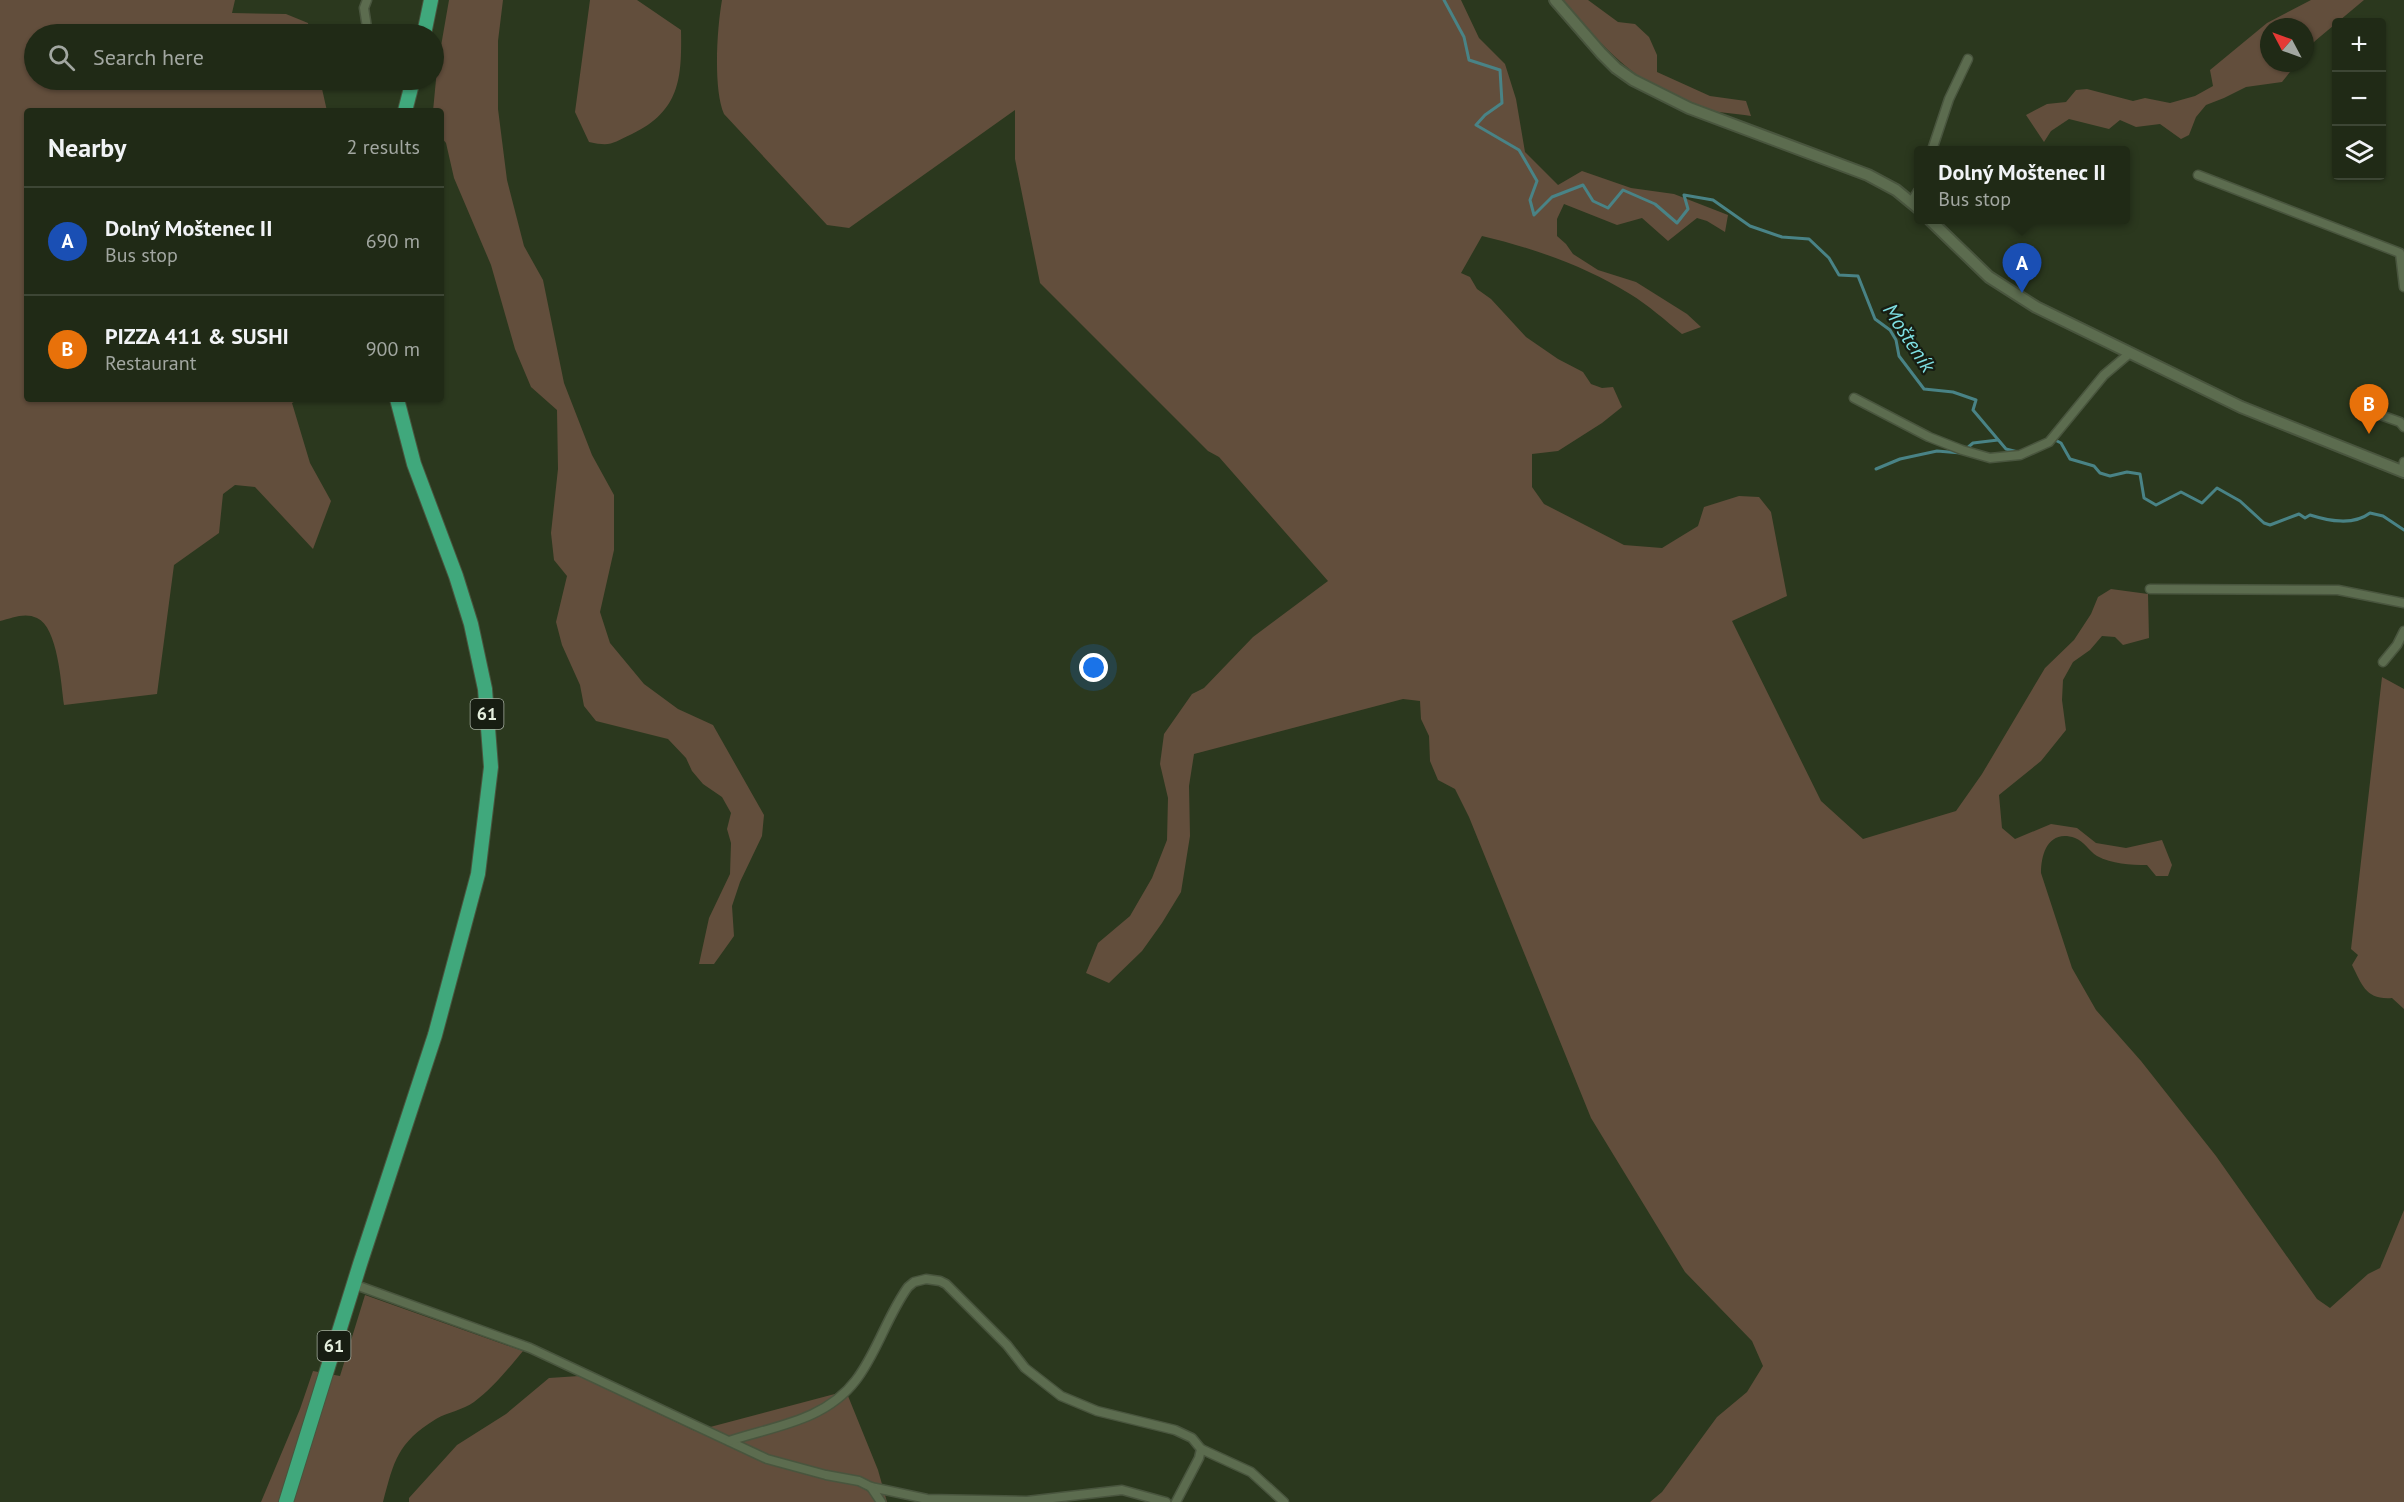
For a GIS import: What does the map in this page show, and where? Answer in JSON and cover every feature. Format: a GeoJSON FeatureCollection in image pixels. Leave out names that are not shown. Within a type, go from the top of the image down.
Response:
{"type":"FeatureCollection","features":[{"type":"Feature","properties":{"kind":"main road"},"geometry":{"type":"LineString","coordinates":[[426,24],[431,0]]}},
{"type":"Feature","properties":{"kind":"main road"},"geometry":{"type":"LineString","coordinates":[[406,108],[410,90]]}},
{"type":"Feature","properties":{"kind":"main road","name":"61"},"geometry":{"type":"LineString","coordinates":[[286,1502],[353,1284],[435,1035],[451,978],[478,874],[491,767],[485,689],[471,624],[456,576],[414,464],[398,402]]}},
{"type":"Feature","properties":{"kind":"street"},"geometry":{"type":"LineString","coordinates":[[366,24],[364,8],[367,0]]}},
{"type":"Feature","properties":{"kind":"street"},"geometry":{"type":"LineString","coordinates":[[1555,0],[1601,53],[1632,80],[1689,108],[1853,168],[1888,185],[1914,204]]}},
{"type":"Feature","properties":{"kind":"street"},"geometry":{"type":"LineString","coordinates":[[1933,146],[1949,99],[1968,59]]}},
{"type":"Feature","properties":{"kind":"street"},"geometry":{"type":"LineString","coordinates":[[2198,175],[2400,253],[2404,287]]}},
{"type":"Feature","properties":{"kind":"street"},"geometry":{"type":"LineString","coordinates":[[1935,224],[1979,268],[2006,290],[2241,407],[2403,469]]}},
{"type":"Feature","properties":{"kind":"street"},"geometry":{"type":"LineString","coordinates":[[1854,398],[1929,437],[1965,451],[1990,458],[2020,455],[2051,439],[2104,375],[2130,353]]}},
{"type":"Feature","properties":{"kind":"street"},"geometry":{"type":"LineString","coordinates":[[2369,411],[2400,422],[2404,427]]}},
{"type":"Feature","properties":{"kind":"street"},"geometry":{"type":"LineString","coordinates":[[2150,589],[2338,590],[2404,603]]}},
{"type":"Feature","properties":{"kind":"street"},"geometry":{"type":"LineString","coordinates":[[2383,662],[2397,645],[2404,631]]}},
{"type":"Feature","properties":{"kind":"street"},"geometry":{"type":"LineString","coordinates":[[729,1441],[788,1425],[820,1412],[833,1403],[856,1380],[908,1287],[920,1280],[932,1279],[946,1284],[1007,1345],[1025,1368],[1061,1396],[1097,1411],[1175,1431],[1192,1438],[1201,1449],[1251,1472],[1284,1502]]}},
{"type":"Feature","properties":{"kind":"street"},"geometry":{"type":"LineString","coordinates":[[353,1284],[530,1348],[767,1459],[826,1475],[927,1499],[1027,1502],[1122,1490],[1166,1502]]}},
{"type":"Feature","properties":{"kind":"street"},"geometry":{"type":"LineString","coordinates":[[1176,1502],[1199,1458],[1201,1449]]}},
{"type":"Feature","properties":{"kind":"street"},"geometry":{"type":"LineString","coordinates":[[871,1487],[881,1502]]}},
{"type":"Feature","properties":{"kind":"shaded area"},"geometry":{"type":"Polygon","coordinates":[[[0,0],[235,0],[232,13],[286,14],[308,23],[24,24],[24,90],[322,90],[326,108],[24,108],[24,402],[294,402],[292,403],[310,463],[331,501],[313,549],[255,487],[235,485],[223,494],[219,533],[174,565],[157,694],[64,705],[54,644],[44,623],[32,616],[18,616],[0,621],[0,0]]]}},
{"type":"Feature","properties":{"kind":"shaded area"},"geometry":{"type":"Polygon","coordinates":[[[449,0],[503,0],[498,41],[498,109],[507,180],[524,246],[543,280],[564,383],[592,455],[614,495],[614,550],[600,612],[610,643],[644,684],[678,709],[713,725],[764,815],[762,836],[740,882],[732,906],[734,936],[714,964],[699,964],[709,918],[730,874],[731,843],[727,829],[731,813],[722,797],[703,784],[692,771],[686,758],[668,739],[596,721],[584,706],[580,685],[562,645],[556,622],[567,576],[554,560],[551,533],[558,469],[557,410],[531,387],[515,349],[491,265],[454,178],[444,141],[444,108],[433,108],[435,90],[444,90],[444,29],[449,0]]]}},
{"type":"Feature","properties":{"kind":"shaded area"},"geometry":{"type":"Polygon","coordinates":[[[590,0],[637,0],[681,30],[679,78],[669,104],[648,125],[620,140],[607,144],[589,142],[575,112],[590,0]]]}},
{"type":"Feature","properties":{"kind":"shaded area"},"geometry":{"type":"Polygon","coordinates":[[[722,0],[1461,0],[1479,38],[1505,64],[1516,99],[1525,152],[1558,185],[1582,171],[1631,188],[1674,194],[1728,215],[1725,232],[1697,218],[1668,241],[1642,218],[1617,225],[1564,204],[1557,219],[1557,236],[1573,254],[1598,270],[1636,282],[1687,314],[1701,327],[1682,334],[1637,298],[1595,275],[1539,252],[1482,236],[1461,273],[1470,277],[1477,289],[1491,299],[1526,337],[1558,359],[1583,372],[1591,384],[1602,388],[1613,387],[1622,407],[1602,423],[1558,451],[1532,454],[1532,487],[1544,504],[1624,545],[1662,548],[1698,526],[1704,507],[1739,496],[1759,497],[1771,512],[1787,596],[1732,621],[1821,801],[1863,839],[1956,811],[1982,774],[2045,668],[2074,640],[2091,614],[2098,597],[2111,589],[2148,594],[2149,638],[2123,645],[2115,637],[2102,636],[2090,650],[2073,662],[2063,680],[2062,700],[2066,730],[2041,761],[1999,795],[2002,828],[2015,839],[2051,824],[2077,828],[2096,843],[2126,848],[2162,840],[2172,865],[2168,876],[2156,876],[2147,865],[2121,864],[2103,859],[2075,838],[2059,837],[2048,845],[2041,873],[2072,968],[2096,1010],[2141,1061],[2216,1156],[2317,1299],[2330,1308],[2368,1274],[2380,1268],[2404,1210],[2404,1502],[1650,1502],[1662,1492],[1717,1417],[1747,1392],[1763,1366],[1752,1341],[1685,1272],[1591,1118],[1469,817],[1455,789],[1438,780],[1430,761],[1429,736],[1421,719],[1420,701],[1403,699],[1194,754],[1189,786],[1190,836],[1181,892],[1142,951],[1109,983],[1086,973],[1098,943],[1130,916],[1152,878],[1167,840],[1168,798],[1160,764],[1164,734],[1192,694],[1204,688],[1253,637],[1328,581],[1219,457],[1208,451],[1040,283],[1015,159],[1015,110],[849,228],[827,225],[724,114],[717,74],[722,0]]]}},
{"type":"Feature","properties":{"kind":"shaded area"},"geometry":{"type":"Polygon","coordinates":[[[1562,0],[1588,0],[1618,22],[1635,24],[1649,37],[1657,55],[1657,72],[1710,96],[1746,101],[1751,116],[1700,108],[1660,90],[1641,78],[1607,49],[1562,0]]]}},
{"type":"Feature","properties":{"kind":"shaded area"},"geometry":{"type":"Polygon","coordinates":[[[2311,0],[2364,0],[2342,18],[2332,18],[2332,27],[2314,42],[2314,18],[2277,18],[2311,0]]]}},
{"type":"Feature","properties":{"kind":"shaded area"},"geometry":{"type":"Polygon","coordinates":[[[2260,29],[2260,72],[2290,72],[2282,82],[2246,87],[2206,105],[2196,117],[2189,135],[2181,139],[2160,124],[2136,127],[2120,120],[2109,129],[2069,119],[2051,131],[2044,142],[2026,115],[2047,104],[2066,102],[2076,90],[2087,89],[2133,101],[2145,98],[2170,103],[2195,96],[2213,86],[2210,70],[2260,29]]]}},
{"type":"Feature","properties":{"kind":"shaded area"},"geometry":{"type":"Polygon","coordinates":[[[2382,677],[2404,689],[2404,1009],[2392,998],[2376,996],[2366,990],[2352,965],[2358,955],[2351,949],[2382,677]]]}},
{"type":"Feature","properties":{"kind":"shaded area"},"geometry":{"type":"Polygon","coordinates":[[[365,1295],[523,1351],[481,1397],[465,1407],[436,1419],[413,1436],[394,1464],[383,1502],[261,1502],[300,1409],[313,1371],[340,1376],[365,1295]]]}},
{"type":"Feature","properties":{"kind":"shaded area"},"geometry":{"type":"Polygon","coordinates":[[[579,1376],[695,1431],[846,1391],[878,1470],[887,1502],[409,1502],[409,1498],[457,1445],[506,1414],[549,1378],[579,1376]]]}},
{"type":"Feature","properties":{"kind":"waterway","name":"Mošteník"},"geometry":{"type":"LineString","coordinates":[[1444,0],[1464,37],[1469,60],[1500,70],[1502,103],[1485,115],[1476,125],[1519,150],[1537,181],[1530,200],[1534,215],[1552,197],[1583,185],[1593,201],[1608,208],[1623,190],[1655,204],[1677,223],[1688,209],[1684,195],[1713,200],[1750,226],[1782,237],[1809,239],[1829,258],[1839,275],[1858,276],[1875,319],[1890,330],[1896,340],[1899,356],[1924,389],[1953,392],[1976,400],[1973,410],[2006,449],[2018,452]]}},
{"type":"Feature","properties":{"kind":"waterway"},"geometry":{"type":"LineString","coordinates":[[1966,449],[1973,443],[1998,440]]}},
{"type":"Feature","properties":{"kind":"waterway","name":"Mošteník"},"geometry":{"type":"LineString","coordinates":[[2055,440],[2061,443],[2070,459],[2094,466],[2100,473],[2110,476],[2127,472],[2140,474],[2144,498],[2156,505],[2181,492],[2202,503],[2217,488],[2240,501],[2264,523],[2270,525],[2299,514],[2305,518],[2310,515],[2349,521],[2370,513],[2383,516],[2404,530]]}},
{"type":"Feature","properties":{"kind":"waterway"},"geometry":{"type":"LineString","coordinates":[[1876,469],[1900,459],[1937,451],[1961,453]]}},
{"type":"Feature","properties":{"kind":"place","name":"Dolný Moštenec II"},"geometry":{"type":"Point","coordinates":[2022,293]}},
{"type":"Feature","properties":{"kind":"place","name":"PIZZA 411 & SUSHI"},"geometry":{"type":"Point","coordinates":[2369,434]}}]}
